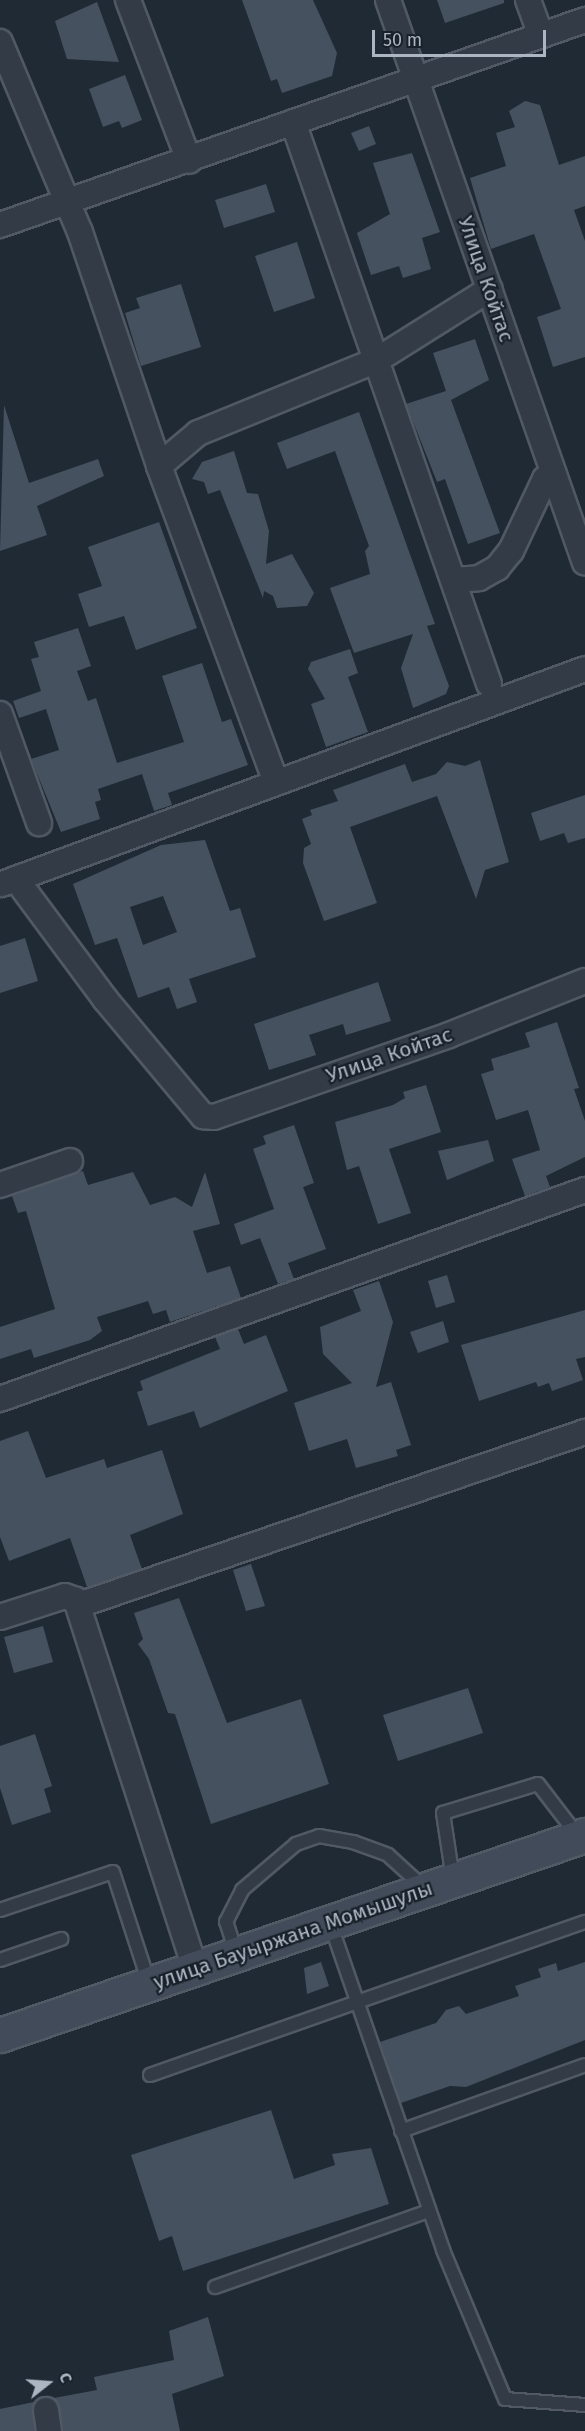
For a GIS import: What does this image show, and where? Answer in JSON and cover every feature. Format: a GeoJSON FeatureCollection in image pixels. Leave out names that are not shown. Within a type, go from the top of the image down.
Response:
{"type":"FeatureCollection","features":[{"type":"Feature","properties":{"kind":"street"},"geometry":{"type":"LineString","coordinates":[[128,0],[189,161]]}},
{"type":"Feature","properties":{"kind":"street","name":"Улица Койтас"},"geometry":{"type":"LineString","coordinates":[[388,0],[554,477]]}},
{"type":"Feature","properties":{"kind":"street"},"geometry":{"type":"LineString","coordinates":[[528,0],[541,35]]}},
{"type":"Feature","properties":{"kind":"street"},"geometry":{"type":"LineString","coordinates":[[0,225],[189,161],[293,122],[585,20]]}},
{"type":"Feature","properties":{"kind":"street"},"geometry":{"type":"LineString","coordinates":[[0,42],[64,204],[80,232],[159,466],[275,779]]}},
{"type":"Feature","properties":{"kind":"street"},"geometry":{"type":"LineString","coordinates":[[293,122],[489,684]]}},
{"type":"Feature","properties":{"kind":"street"},"geometry":{"type":"LineString","coordinates":[[159,466],[198,433],[377,360],[490,289]]}},
{"type":"Feature","properties":{"kind":"street"},"geometry":{"type":"LineString","coordinates":[[453,580],[480,578],[497,568],[511,551],[544,479],[554,477],[585,563]]}},
{"type":"Feature","properties":{"kind":"street"},"geometry":{"type":"LineString","coordinates":[[8,881],[275,779],[585,669]]}},
{"type":"Feature","properties":{"kind":"street"},"geometry":{"type":"LineString","coordinates":[[0,714],[39,823]]}},
{"type":"Feature","properties":{"kind":"street","name":"Улица Койтас"},"geometry":{"type":"LineString","coordinates":[[8,881],[193,1107],[214,1117],[585,981]]}},
{"type":"Feature","properties":{"kind":"street"},"geometry":{"type":"LineString","coordinates":[[0,1185],[70,1161]]}},
{"type":"Feature","properties":{"kind":"street"},"geometry":{"type":"LineString","coordinates":[[0,1399],[585,1190]]}},
{"type":"Feature","properties":{"kind":"street"},"geometry":{"type":"LineString","coordinates":[[79,1605],[585,1432]]}},
{"type":"Feature","properties":{"kind":"street"},"geometry":{"type":"LineString","coordinates":[[0,1617],[65,1596],[79,1605],[195,1968]]}},
{"type":"Feature","properties":{"kind":"street","name":"улица Бауыржана Момышулы"},"geometry":{"type":"LineString","coordinates":[[0,2035],[582,1836]]}},
{"type":"Feature","properties":{"kind":"lane"},"geometry":{"type":"LineString","coordinates":[[236,1953],[226,1922],[238,1898],[270,1861],[296,1844],[319,1836],[353,1842],[388,1855],[439,1885],[443,1813],[538,1784],[582,1836]]}},
{"type":"Feature","properties":{"kind":"lane"},"geometry":{"type":"LineString","coordinates":[[0,1910],[113,1872],[150,1984]]}},
{"type":"Feature","properties":{"kind":"lane"},"geometry":{"type":"LineString","coordinates":[[329,1922],[429,2211],[505,2399],[585,2405]]}},
{"type":"Feature","properties":{"kind":"lane"},"geometry":{"type":"LineString","coordinates":[[150,2075],[585,1922]]}},
{"type":"Feature","properties":{"kind":"lane"},"geometry":{"type":"LineString","coordinates":[[0,1960],[61,1939]]}},
{"type":"Feature","properties":{"kind":"lane"},"geometry":{"type":"LineString","coordinates":[[401,2131],[585,2065]]}},
{"type":"Feature","properties":{"kind":"lane"},"geometry":{"type":"LineString","coordinates":[[215,2287],[429,2211]]}},
{"type":"Feature","properties":{"kind":"building"},"geometry":{"type":"Polygon","coordinates":[[[242,0],[313,0],[337,53],[332,76],[282,93],[277,79],[271,81],[242,0]]]}},
{"type":"Feature","properties":{"kind":"building"},"geometry":{"type":"Polygon","coordinates":[[[437,0],[504,0],[504,3],[445,23],[437,0]]]}},
{"type":"Feature","properties":{"kind":"building"},"geometry":{"type":"Polygon","coordinates":[[[97,2],[119,62],[67,59],[55,21],[97,2]]]}},
{"type":"Feature","properties":{"kind":"building"},"geometry":{"type":"Polygon","coordinates":[[[125,75],[142,120],[122,128],[119,121],[103,127],[89,89],[125,75]]]}},
{"type":"Feature","properties":{"kind":"building"},"geometry":{"type":"Polygon","coordinates":[[[525,101],[540,105],[559,165],[585,156],[585,206],[574,210],[585,241],[585,357],[553,367],[537,317],[561,309],[534,234],[491,249],[470,178],[506,166],[496,133],[515,127],[509,111],[525,101]]]}},
{"type":"Feature","properties":{"kind":"building"},"geometry":{"type":"Polygon","coordinates":[[[369,126],[376,144],[359,151],[351,133],[369,126]]]}},
{"type":"Feature","properties":{"kind":"building"},"geometry":{"type":"Polygon","coordinates":[[[412,153],[440,232],[422,238],[431,269],[403,278],[399,266],[371,275],[357,233],[390,214],[373,163],[412,153]]]}},
{"type":"Feature","properties":{"kind":"building"},"geometry":{"type":"Polygon","coordinates":[[[266,184],[275,212],[224,228],[215,200],[266,184]]]}},
{"type":"Feature","properties":{"kind":"building"},"geometry":{"type":"Polygon","coordinates":[[[297,242],[315,298],[274,312],[255,256],[297,242]]]}},
{"type":"Feature","properties":{"kind":"building"},"geometry":{"type":"Polygon","coordinates":[[[181,284],[201,347],[141,366],[125,313],[140,308],[136,298],[181,284]]]}},
{"type":"Feature","properties":{"kind":"building"},"geometry":{"type":"Polygon","coordinates":[[[475,339],[489,380],[451,400],[500,533],[468,544],[445,479],[437,482],[406,404],[446,391],[433,353],[475,339]]]}},
{"type":"Feature","properties":{"kind":"building"},"geometry":{"type":"Polygon","coordinates":[[[4,405],[29,483],[98,459],[104,476],[37,506],[47,535],[0,551],[4,405]]]}},
{"type":"Feature","properties":{"kind":"building"},"geometry":{"type":"Polygon","coordinates":[[[359,412],[435,624],[427,626],[449,686],[446,694],[413,708],[401,668],[413,634],[354,653],[330,588],[370,574],[365,551],[369,546],[335,451],[287,469],[277,443],[359,412]]]}},
{"type":"Feature","properties":{"kind":"building"},"geometry":{"type":"Polygon","coordinates":[[[234,451],[247,493],[258,494],[269,531],[266,564],[292,554],[314,593],[307,606],[277,608],[273,596],[264,591],[263,598],[220,490],[208,494],[204,482],[192,479],[202,462],[234,451]]]}},
{"type":"Feature","properties":{"kind":"building"},"geometry":{"type":"Polygon","coordinates":[[[159,522],[197,628],[136,650],[124,616],[89,627],[78,594],[102,586],[88,547],[159,522]]]}},
{"type":"Feature","properties":{"kind":"building"},"geometry":{"type":"Polygon","coordinates":[[[78,628],[91,666],[77,671],[88,701],[96,698],[117,763],[184,742],[162,676],[202,663],[222,722],[231,719],[248,765],[168,793],[172,805],[154,811],[142,774],[98,789],[101,800],[95,802],[100,819],[61,832],[31,759],[59,750],[46,709],[19,718],[13,701],[41,691],[31,659],[39,657],[34,642],[78,628]]]}},
{"type":"Feature","properties":{"kind":"building"},"geometry":{"type":"Polygon","coordinates":[[[350,649],[358,673],[348,677],[368,732],[326,747],[311,704],[325,699],[308,669],[311,662],[350,649]]]}},
{"type":"Feature","properties":{"kind":"building"},"geometry":{"type":"Polygon","coordinates":[[[480,760],[509,862],[485,870],[476,899],[437,796],[350,827],[377,903],[324,921],[303,863],[304,848],[311,844],[302,819],[312,815],[310,810],[338,801],[333,790],[405,764],[412,782],[436,774],[447,762],[465,766],[480,760]]]}},
{"type":"Feature","properties":{"kind":"building"},"geometry":{"type":"Polygon","coordinates":[[[585,795],[585,838],[568,843],[564,833],[540,841],[531,813],[585,795]]]}},
{"type":"Feature","properties":{"kind":"building"},"geometry":{"type":"Polygon","coordinates":[[[205,840],[230,911],[240,908],[256,957],[189,979],[197,1002],[177,1009],[169,987],[138,998],[117,938],[95,945],[73,884],[161,845],[205,840]],[[163,896],[130,907],[143,945],[177,932],[163,896]]]}},
{"type":"Feature","properties":{"kind":"building"},"geometry":{"type":"Polygon","coordinates":[[[25,938],[38,981],[0,993],[0,946],[25,938]]]}},
{"type":"Feature","properties":{"kind":"building"},"geometry":{"type":"Polygon","coordinates":[[[378,982],[391,1021],[346,1035],[343,1024],[309,1035],[316,1055],[269,1070],[254,1024],[378,982]]]}},
{"type":"Feature","properties":{"kind":"building"},"geometry":{"type":"Polygon","coordinates":[[[557,1022],[579,1088],[574,1089],[585,1121],[585,1157],[546,1176],[550,1187],[525,1196],[512,1159],[540,1150],[528,1110],[496,1120],[481,1074],[494,1070],[491,1059],[530,1047],[525,1033],[557,1022]]]}},
{"type":"Feature","properties":{"kind":"building"},"geometry":{"type":"Polygon","coordinates":[[[426,1085],[441,1132],[389,1149],[411,1213],[378,1224],[359,1166],[347,1170],[335,1122],[393,1105],[405,1098],[403,1092],[426,1085]]]}},
{"type":"Feature","properties":{"kind":"building"},"geometry":{"type":"Polygon","coordinates":[[[294,1125],[314,1183],[303,1187],[326,1249],[288,1263],[294,1279],[278,1284],[260,1238],[241,1245],[234,1224],[274,1209],[253,1149],[266,1144],[263,1136],[294,1125]]]}},
{"type":"Feature","properties":{"kind":"building"},"geometry":{"type":"Polygon","coordinates":[[[488,1140],[494,1161],[447,1180],[438,1151],[488,1140]]]}},
{"type":"Feature","properties":{"kind":"building"},"geometry":{"type":"Polygon","coordinates":[[[83,1171],[88,1185],[133,1172],[150,1205],[175,1197],[192,1207],[205,1172],[220,1224],[193,1231],[207,1273],[230,1266],[241,1298],[170,1322],[166,1310],[153,1314],[148,1301],[97,1317],[102,1331],[90,1340],[34,1358],[31,1349],[0,1359],[0,1327],[55,1309],[26,1211],[18,1213],[12,1196],[83,1171]]]}},
{"type":"Feature","properties":{"kind":"building"},"geometry":{"type":"Polygon","coordinates":[[[447,1275],[455,1302],[436,1308],[428,1281],[447,1275]]]}},
{"type":"Feature","properties":{"kind":"building"},"geometry":{"type":"Polygon","coordinates":[[[379,1281],[393,1322],[376,1387],[391,1382],[411,1445],[396,1450],[398,1456],[356,1468],[347,1439],[309,1451],[294,1403],[352,1383],[323,1354],[320,1327],[361,1311],[353,1290],[379,1281]]]}},
{"type":"Feature","properties":{"kind":"building"},"geometry":{"type":"Polygon","coordinates":[[[585,1310],[585,1357],[576,1359],[583,1380],[552,1391],[549,1383],[538,1387],[536,1382],[479,1401],[461,1345],[585,1310]]]}},
{"type":"Feature","properties":{"kind":"building"},"geometry":{"type":"Polygon","coordinates":[[[443,1321],[449,1342],[418,1353],[410,1332],[443,1321]]]}},
{"type":"Feature","properties":{"kind":"building"},"geometry":{"type":"Polygon","coordinates":[[[238,1329],[244,1344],[266,1335],[288,1391],[200,1428],[194,1411],[148,1426],[137,1392],[143,1390],[140,1381],[220,1349],[215,1337],[238,1329]]]}},
{"type":"Feature","properties":{"kind":"building"},"geometry":{"type":"Polygon","coordinates":[[[28,1431],[46,1478],[104,1459],[107,1468],[162,1450],[183,1514],[130,1535],[142,1569],[87,1587],[70,1538],[9,1561],[0,1537],[0,1441],[28,1431]]]}},
{"type":"Feature","properties":{"kind":"building"},"geometry":{"type":"Polygon","coordinates":[[[251,1564],[265,1606],[246,1611],[233,1570],[251,1564]]]}},
{"type":"Feature","properties":{"kind":"building"},"geometry":{"type":"Polygon","coordinates":[[[179,1598],[227,1723],[301,1699],[329,1784],[211,1824],[175,1714],[168,1713],[149,1659],[138,1644],[143,1639],[134,1613],[179,1598]]]}},
{"type":"Feature","properties":{"kind":"building"},"geometry":{"type":"Polygon","coordinates":[[[43,1626],[53,1662],[14,1673],[4,1637],[43,1626]]]}},
{"type":"Feature","properties":{"kind":"building"},"geometry":{"type":"Polygon","coordinates":[[[468,1688],[483,1733],[398,1761],[383,1715],[468,1688]]]}},
{"type":"Feature","properties":{"kind":"building"},"geometry":{"type":"Polygon","coordinates":[[[35,1734],[52,1786],[44,1789],[51,1812],[12,1825],[0,1788],[0,1746],[35,1734]]]}},
{"type":"Feature","properties":{"kind":"building"},"geometry":{"type":"Polygon","coordinates":[[[321,1962],[329,1986],[307,1994],[304,1968],[321,1962]]]}},
{"type":"Feature","properties":{"kind":"building"},"geometry":{"type":"Polygon","coordinates":[[[585,1962],[585,2040],[466,2087],[450,2086],[401,2103],[380,2042],[436,2023],[446,2010],[459,2006],[466,2014],[519,1996],[515,1986],[541,1977],[538,1969],[556,1963],[558,1971],[585,1962]]]}},
{"type":"Feature","properties":{"kind":"building"},"geometry":{"type":"Polygon","coordinates":[[[271,2110],[294,2179],[335,2165],[332,2154],[371,2148],[389,2204],[183,2271],[172,2236],[159,2241],[131,2155],[271,2110]]]}},
{"type":"Feature","properties":{"kind":"building"},"geometry":{"type":"Polygon","coordinates":[[[208,2317],[224,2376],[172,2394],[180,2431],[63,2431],[54,2398],[97,2390],[94,2377],[174,2360],[169,2331],[208,2317]]]}},
{"type":"Feature","properties":{"kind":"building"},"geometry":{"type":"Polygon","coordinates":[[[34,2402],[35,2431],[0,2431],[0,2409],[34,2402]]]}}]}
